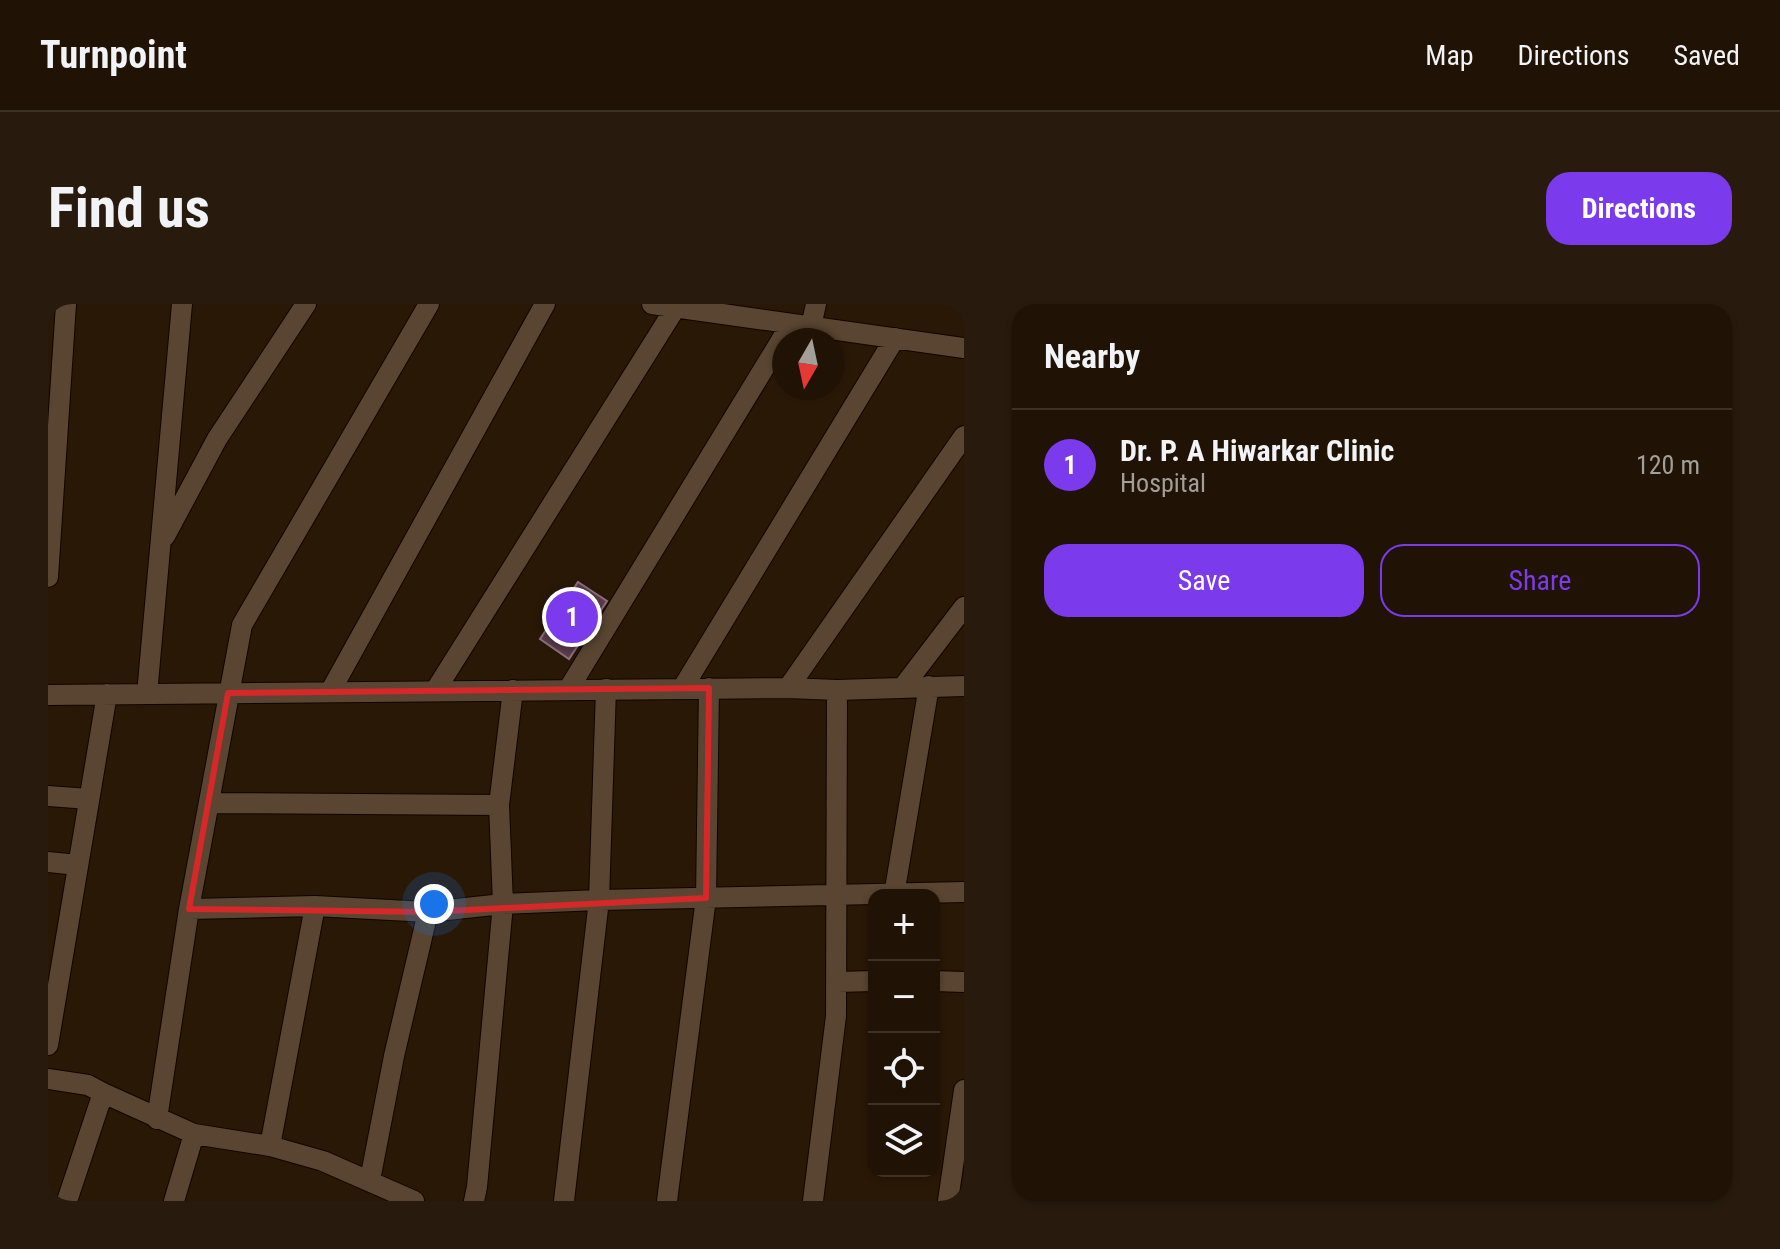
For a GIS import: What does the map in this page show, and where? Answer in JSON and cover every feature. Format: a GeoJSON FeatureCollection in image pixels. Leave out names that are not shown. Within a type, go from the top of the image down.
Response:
{"type":"FeatureCollection","features":[{"type":"Feature","properties":{"kind":"street"},"geometry":{"type":"LineString","coordinates":[[48,577],[66,304]]}},
{"type":"Feature","properties":{"kind":"street"},"geometry":{"type":"LineString","coordinates":[[147,694],[182,304]]}},
{"type":"Feature","properties":{"kind":"street"},"geometry":{"type":"LineString","coordinates":[[161,545],[217,439],[306,304]]}},
{"type":"Feature","properties":{"kind":"street"},"geometry":{"type":"LineString","coordinates":[[157,1119],[189,909],[242,625],[429,304]]}},
{"type":"Feature","properties":{"kind":"street"},"geometry":{"type":"LineString","coordinates":[[330,692],[545,304]]}},
{"type":"Feature","properties":{"kind":"street"},"geometry":{"type":"LineString","coordinates":[[652,304],[964,348]]}},
{"type":"Feature","properties":{"kind":"street"},"geometry":{"type":"LineString","coordinates":[[568,690],[816,304]]}},
{"type":"Feature","properties":{"kind":"street"},"geometry":{"type":"LineString","coordinates":[[435,691],[676,307]]}},
{"type":"Feature","properties":{"kind":"street"},"geometry":{"type":"LineString","coordinates":[[682,689],[895,338]]}},
{"type":"Feature","properties":{"kind":"street"},"geometry":{"type":"LineString","coordinates":[[788,688],[964,436]]}},
{"type":"Feature","properties":{"kind":"street"},"geometry":{"type":"LineString","coordinates":[[903,687],[964,607]]}},
{"type":"Feature","properties":{"kind":"street"},"geometry":{"type":"LineString","coordinates":[[895,889],[929,686]]}},
{"type":"Feature","properties":{"kind":"street"},"geometry":{"type":"LineString","coordinates":[[48,695],[709,688],[837,690],[964,686]]}},
{"type":"Feature","properties":{"kind":"street"},"geometry":{"type":"LineString","coordinates":[[667,1201],[706,898],[709,688]]}},
{"type":"Feature","properties":{"kind":"street"},"geometry":{"type":"LineString","coordinates":[[564,1201],[599,900],[606,689]]}},
{"type":"Feature","properties":{"kind":"street"},"geometry":{"type":"LineString","coordinates":[[474,1201],[503,904],[499,805],[513,690]]}},
{"type":"Feature","properties":{"kind":"street"},"geometry":{"type":"LineString","coordinates":[[813,1201],[836,1016],[837,690]]}},
{"type":"Feature","properties":{"kind":"street"},"geometry":{"type":"LineString","coordinates":[[48,1045],[58,930],[78,865],[107,694]]}},
{"type":"Feature","properties":{"kind":"street"},"geometry":{"type":"LineString","coordinates":[[48,796],[89,799]]}},
{"type":"Feature","properties":{"kind":"street"},"geometry":{"type":"LineString","coordinates":[[209,803],[499,805]]}},
{"type":"Feature","properties":{"kind":"street"},"geometry":{"type":"LineString","coordinates":[[48,862],[78,865]]}},
{"type":"Feature","properties":{"kind":"street"},"geometry":{"type":"LineString","coordinates":[[940,893],[964,892]]}},
{"type":"Feature","properties":{"kind":"street"},"geometry":{"type":"LineString","coordinates":[[189,909],[315,906],[428,912],[503,904],[599,900],[868,894]]}},
{"type":"Feature","properties":{"kind":"street"},"geometry":{"type":"LineString","coordinates":[[270,1146],[315,906]]}},
{"type":"Feature","properties":{"kind":"street"},"geometry":{"type":"LineString","coordinates":[[370,1180],[394,1056],[428,912]]}},
{"type":"Feature","properties":{"kind":"street"},"geometry":{"type":"LineString","coordinates":[[837,982],[868,981]]}},
{"type":"Feature","properties":{"kind":"street"},"geometry":{"type":"LineString","coordinates":[[940,981],[964,982]]}},
{"type":"Feature","properties":{"kind":"street"},"geometry":{"type":"LineString","coordinates":[[48,1079],[88,1085],[194,1134],[270,1146],[323,1161],[414,1201]]}},
{"type":"Feature","properties":{"kind":"street"},"geometry":{"type":"LineString","coordinates":[[953,1199],[964,1090]]}},
{"type":"Feature","properties":{"kind":"street"},"geometry":{"type":"LineString","coordinates":[[67,1201],[103,1093]]}},
{"type":"Feature","properties":{"kind":"street"},"geometry":{"type":"LineString","coordinates":[[174,1201],[194,1134]]}},
{"type":"Feature","properties":{"kind":"highlighted area"},"geometry":{"type":"Polygon","coordinates":[[[709,688],[706,898],[428,912],[189,909],[228,693],[709,688]]]}},
{"type":"Feature","properties":{"kind":"building"},"geometry":{"type":"Polygon","coordinates":[[[578,582],[607,601],[569,659],[540,639],[578,582]]]}},
{"type":"Feature","properties":{"kind":"place","name":"Dr. P. A Hiwarkar Clinic"},"geometry":{"type":"Point","coordinates":[572,617]}}]}
